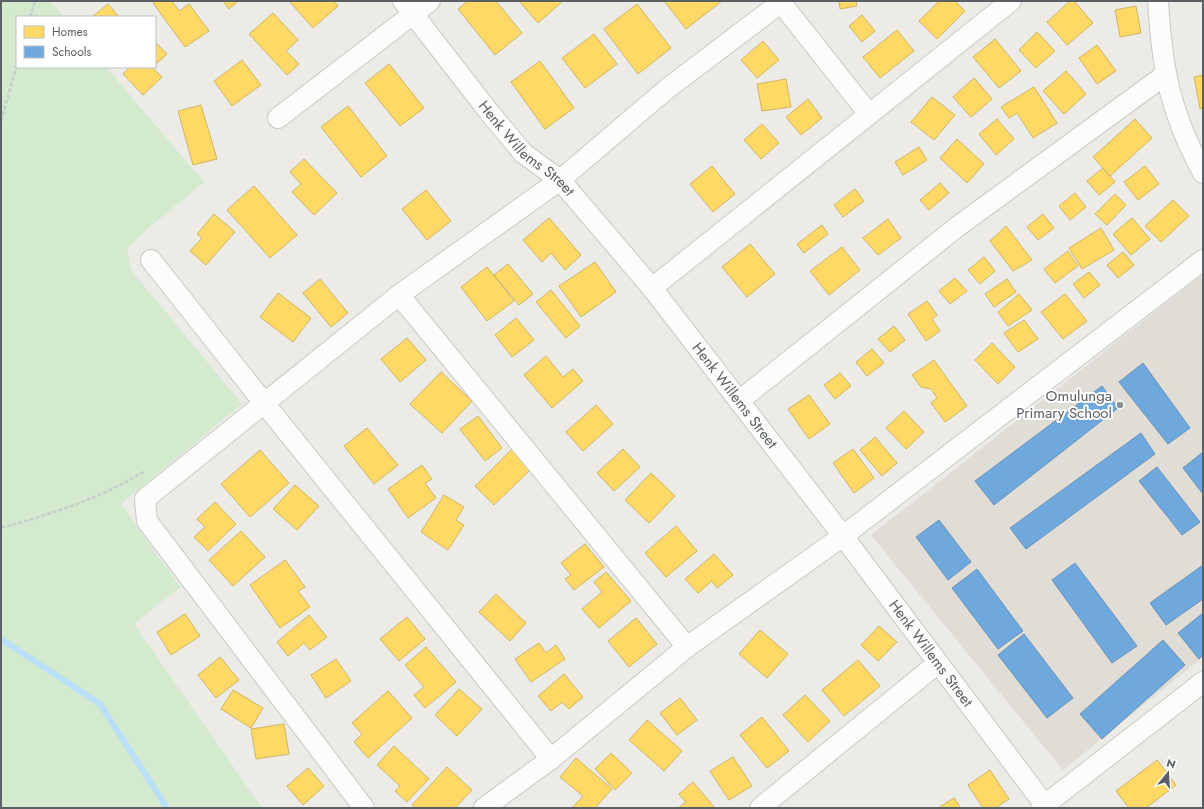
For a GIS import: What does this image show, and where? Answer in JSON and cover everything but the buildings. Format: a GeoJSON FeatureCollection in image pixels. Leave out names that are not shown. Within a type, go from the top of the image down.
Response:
{"type":"FeatureCollection","features":[{"type":"Feature","properties":{"kind":"street"},"geometry":{"type":"LineString","coordinates":[[278,118],[408,7],[430,1]]}},
{"type":"Feature","properties":{"kind":"street"},"geometry":{"type":"LineString","coordinates":[[652,288],[1010,1]]}},
{"type":"Feature","properties":{"kind":"street"},"geometry":{"type":"LineString","coordinates":[[1158,1],[1165,75],[1174,108],[1187,144],[1203,173]]}},
{"type":"Feature","properties":{"kind":"street"},"geometry":{"type":"LineString","coordinates":[[364,808],[147,521],[145,499],[399,295],[560,180],[668,88],[762,16],[783,2],[869,114]]}},
{"type":"Feature","properties":{"kind":"street","name":"Henk Willems Street"},"geometry":{"type":"LineString","coordinates":[[408,7],[489,112],[523,152],[560,180],[652,288],[843,536],[1044,807]]}},
{"type":"Feature","properties":{"kind":"street"},"geometry":{"type":"LineString","coordinates":[[738,401],[956,227],[1165,75]]}},
{"type":"Feature","properties":{"kind":"street"},"geometry":{"type":"LineString","coordinates":[[151,260],[551,760]]}},
{"type":"Feature","properties":{"kind":"street"},"geometry":{"type":"LineString","coordinates":[[484,808],[551,760],[687,647],[843,536],[1203,260]]}},
{"type":"Feature","properties":{"kind":"street"},"geometry":{"type":"LineString","coordinates":[[399,295],[687,647]]}},
{"type":"Feature","properties":{"kind":"street"},"geometry":{"type":"LineString","coordinates":[[760,808],[938,663]]}},
{"type":"Feature","properties":{"kind":"street"},"geometry":{"type":"LineString","coordinates":[[1044,807],[1203,682]]}},
{"type":"Feature","properties":{"kind":"path"},"geometry":{"type":"LineString","coordinates":[[30,16],[35,1]]}},
{"type":"Feature","properties":{"kind":"path"},"geometry":{"type":"LineString","coordinates":[[1,121],[16,68]]}},
{"type":"Feature","properties":{"kind":"path"},"geometry":{"type":"LineString","coordinates":[[1,528],[64,510],[116,488],[149,469]]}},
{"type":"Feature","properties":{"kind":"shaded area","name":"Omulunga Primary School"},"geometry":{"type":"Polygon","coordinates":[[[1203,274],[1203,657],[1063,770],[871,535],[1203,274]]]}},
{"type":"Feature","properties":{"kind":"green space"},"geometry":{"type":"Polygon","coordinates":[[[1,1],[50,1],[63,16],[16,16],[16,68],[107,68],[204,182],[145,231],[127,249],[131,270],[242,404],[121,504],[180,587],[134,624],[262,808],[1,808],[1,1]]]}},
{"type":"Feature","properties":{"kind":"waterway"},"geometry":{"type":"LineString","coordinates":[[1,639],[100,704],[167,808]]}},
{"type":"Feature","properties":{"kind":"place","name":"Omulunga Primary School"},"geometry":{"type":"Point","coordinates":[1120,405]}}]}
